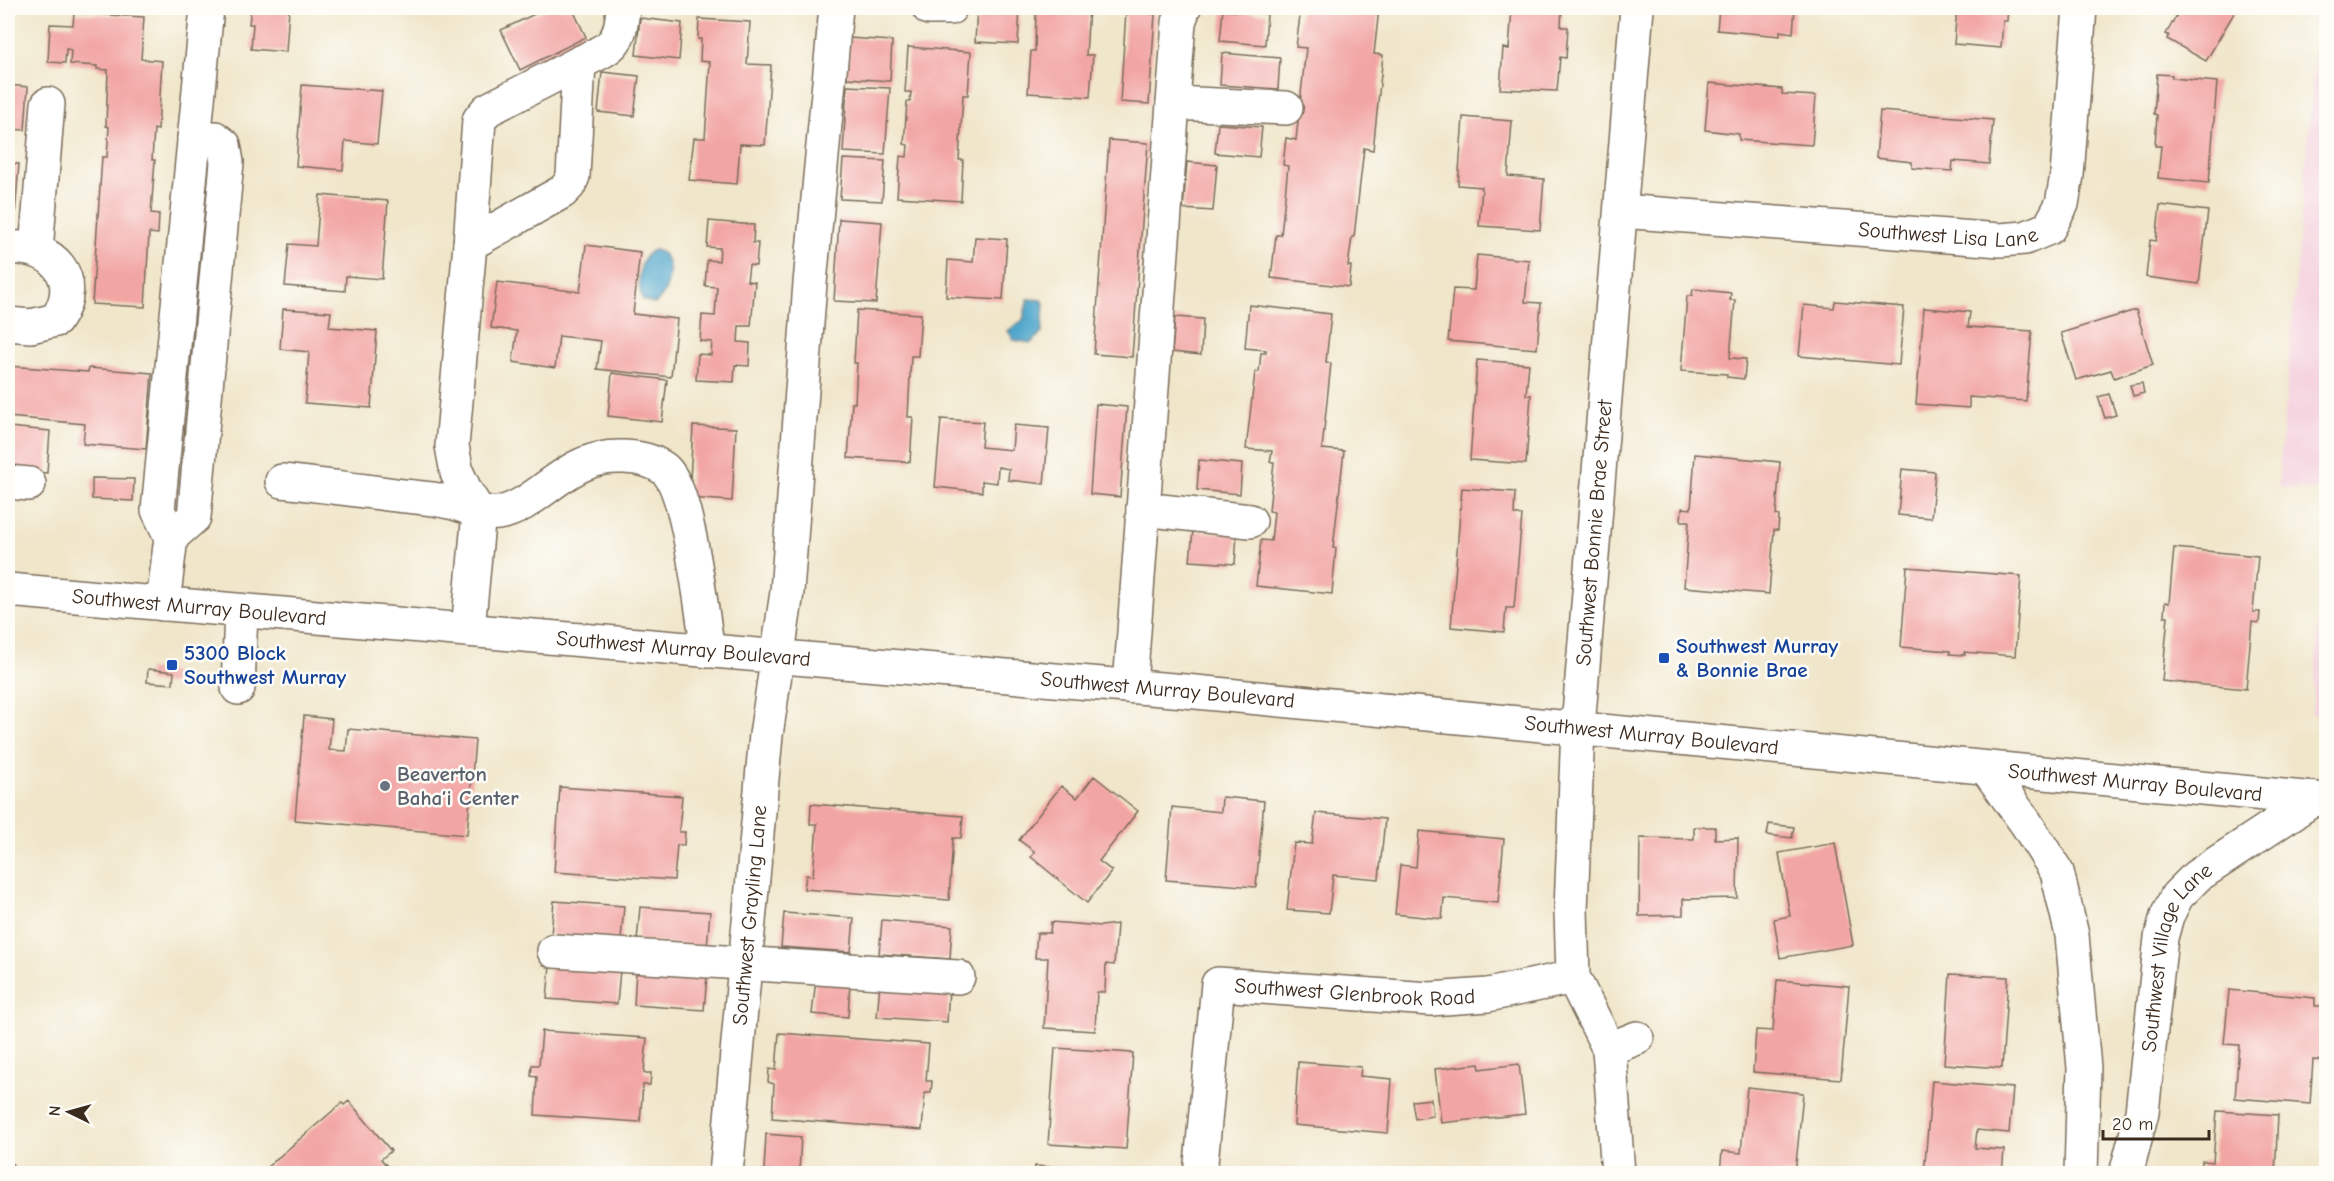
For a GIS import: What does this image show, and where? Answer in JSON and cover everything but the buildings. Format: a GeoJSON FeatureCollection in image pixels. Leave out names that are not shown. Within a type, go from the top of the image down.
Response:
{"type":"FeatureCollection","features":[{"type":"Feature","properties":{"kind":"street"},"geometry":{"type":"LineString","coordinates":[[163,604],[171,537],[158,510],[207,8]]}},
{"type":"Feature","properties":{"kind":"street"},"geometry":{"type":"LineString","coordinates":[[468,630],[479,512],[457,472],[452,446],[479,120],[487,110],[608,49],[615,42],[622,27],[623,8]]}},
{"type":"Feature","properties":{"kind":"street","name":"Southwest Grayling Lane"},"geometry":{"type":"LineString","coordinates":[[726,1173],[766,735],[787,592],[810,283],[836,8]]}},
{"type":"Feature","properties":{"kind":"street"},"geometry":{"type":"LineString","coordinates":[[929,8],[950,8]]}},
{"type":"Feature","properties":{"kind":"street"},"geometry":{"type":"LineString","coordinates":[[1130,686],[1179,22],[1184,8]]}},
{"type":"Feature","properties":{"kind":"street","name":"Southwest Bonnie Brae Street"},"geometry":{"type":"LineString","coordinates":[[1618,1173],[1623,1043],[1573,977],[1571,910],[1578,727],[1637,8]]}},
{"type":"Feature","properties":{"kind":"street","name":"Southwest Lisa Lane"},"geometry":{"type":"LineString","coordinates":[[1621,211],[2001,240],[2025,238],[2039,233],[2049,228],[2062,204],[2067,175],[2080,8]]}},
{"type":"Feature","properties":{"kind":"street"},"geometry":{"type":"LineString","coordinates":[[470,244],[562,192],[569,185],[573,176],[579,63]]}},
{"type":"Feature","properties":{"kind":"street"},"geometry":{"type":"LineString","coordinates":[[1173,103],[1286,108]]}},
{"type":"Feature","properties":{"kind":"street"},"geometry":{"type":"LineString","coordinates":[[8,324],[31,326],[43,324],[56,320],[64,308],[66,284],[56,262],[48,254],[22,249],[48,104]]}},
{"type":"Feature","properties":{"kind":"street"},"geometry":{"type":"LineString","coordinates":[[171,537],[194,517],[226,162],[224,145],[215,138],[194,138]]}},
{"type":"Feature","properties":{"kind":"street"},"geometry":{"type":"LineString","coordinates":[[181,260],[217,263]]}},
{"type":"Feature","properties":{"kind":"street"},"geometry":{"type":"LineString","coordinates":[[175,326],[211,330]]}},
{"type":"Feature","properties":{"kind":"street"},"geometry":{"type":"LineString","coordinates":[[282,481],[450,502],[479,512],[495,513],[512,510],[563,474],[602,457],[643,459],[664,468],[676,485],[685,515],[708,651]]}},
{"type":"Feature","properties":{"kind":"street"},"geometry":{"type":"LineString","coordinates":[[1143,509],[1250,520]]}},
{"type":"Feature","properties":{"kind":"street","name":"Southwest Murray Boulevard"},"geometry":{"type":"LineString","coordinates":[[8,590],[1130,686],[1578,727],[2320,800]]}},
{"type":"Feature","properties":{"kind":"street"},"geometry":{"type":"LineString","coordinates":[[238,688],[241,611]]}},
{"type":"Feature","properties":{"kind":"street"},"geometry":{"type":"LineString","coordinates":[[1987,769],[2026,823],[2056,872],[2072,935],[2084,1068],[2081,1173]]}},
{"type":"Feature","properties":{"kind":"street","name":"Southwest Village Lane"},"geometry":{"type":"LineString","coordinates":[[2126,1173],[2142,1112],[2161,938],[2166,916],[2177,896],[2197,876],[2320,800]]}},
{"type":"Feature","properties":{"kind":"street"},"geometry":{"type":"LineString","coordinates":[[554,951],[957,977]]}},
{"type":"Feature","properties":{"kind":"street","name":"Southwest Glenbrook Road"},"geometry":{"type":"LineString","coordinates":[[1200,1173],[1218,984],[1430,999],[1488,995],[1573,977]]}},
{"type":"Feature","properties":{"kind":"shaded area"},"geometry":{"type":"Polygon","coordinates":[[[2319,8],[2326,8],[2326,491],[2278,487],[2319,8]]]}},
{"type":"Feature","properties":{"kind":"shaded area"},"geometry":{"type":"Polygon","coordinates":[[[2326,533],[2326,715],[2312,714],[2326,533]]]}},
{"type":"Feature","properties":{"kind":"water"},"geometry":{"type":"Polygon","coordinates":[[[655,250],[667,259],[669,276],[664,292],[654,304],[643,300],[639,279],[645,258],[655,250]]]}},
{"type":"Feature","properties":{"kind":"water"},"geometry":{"type":"Polygon","coordinates":[[[1028,299],[1042,300],[1044,303],[1042,333],[1031,343],[1014,340],[1008,331],[1023,320],[1028,299]]]}},
{"type":"Feature","properties":{"kind":"place","name":"Southwest Murray & Bonnie Brae"},"geometry":{"type":"Point","coordinates":[1664,658]}},
{"type":"Feature","properties":{"kind":"place","name":"5300 Block Southwest Murray"},"geometry":{"type":"Point","coordinates":[172,665]}},
{"type":"Feature","properties":{"kind":"place","name":"Beaverton Baha’i Center"},"geometry":{"type":"Point","coordinates":[385,786]}}]}
